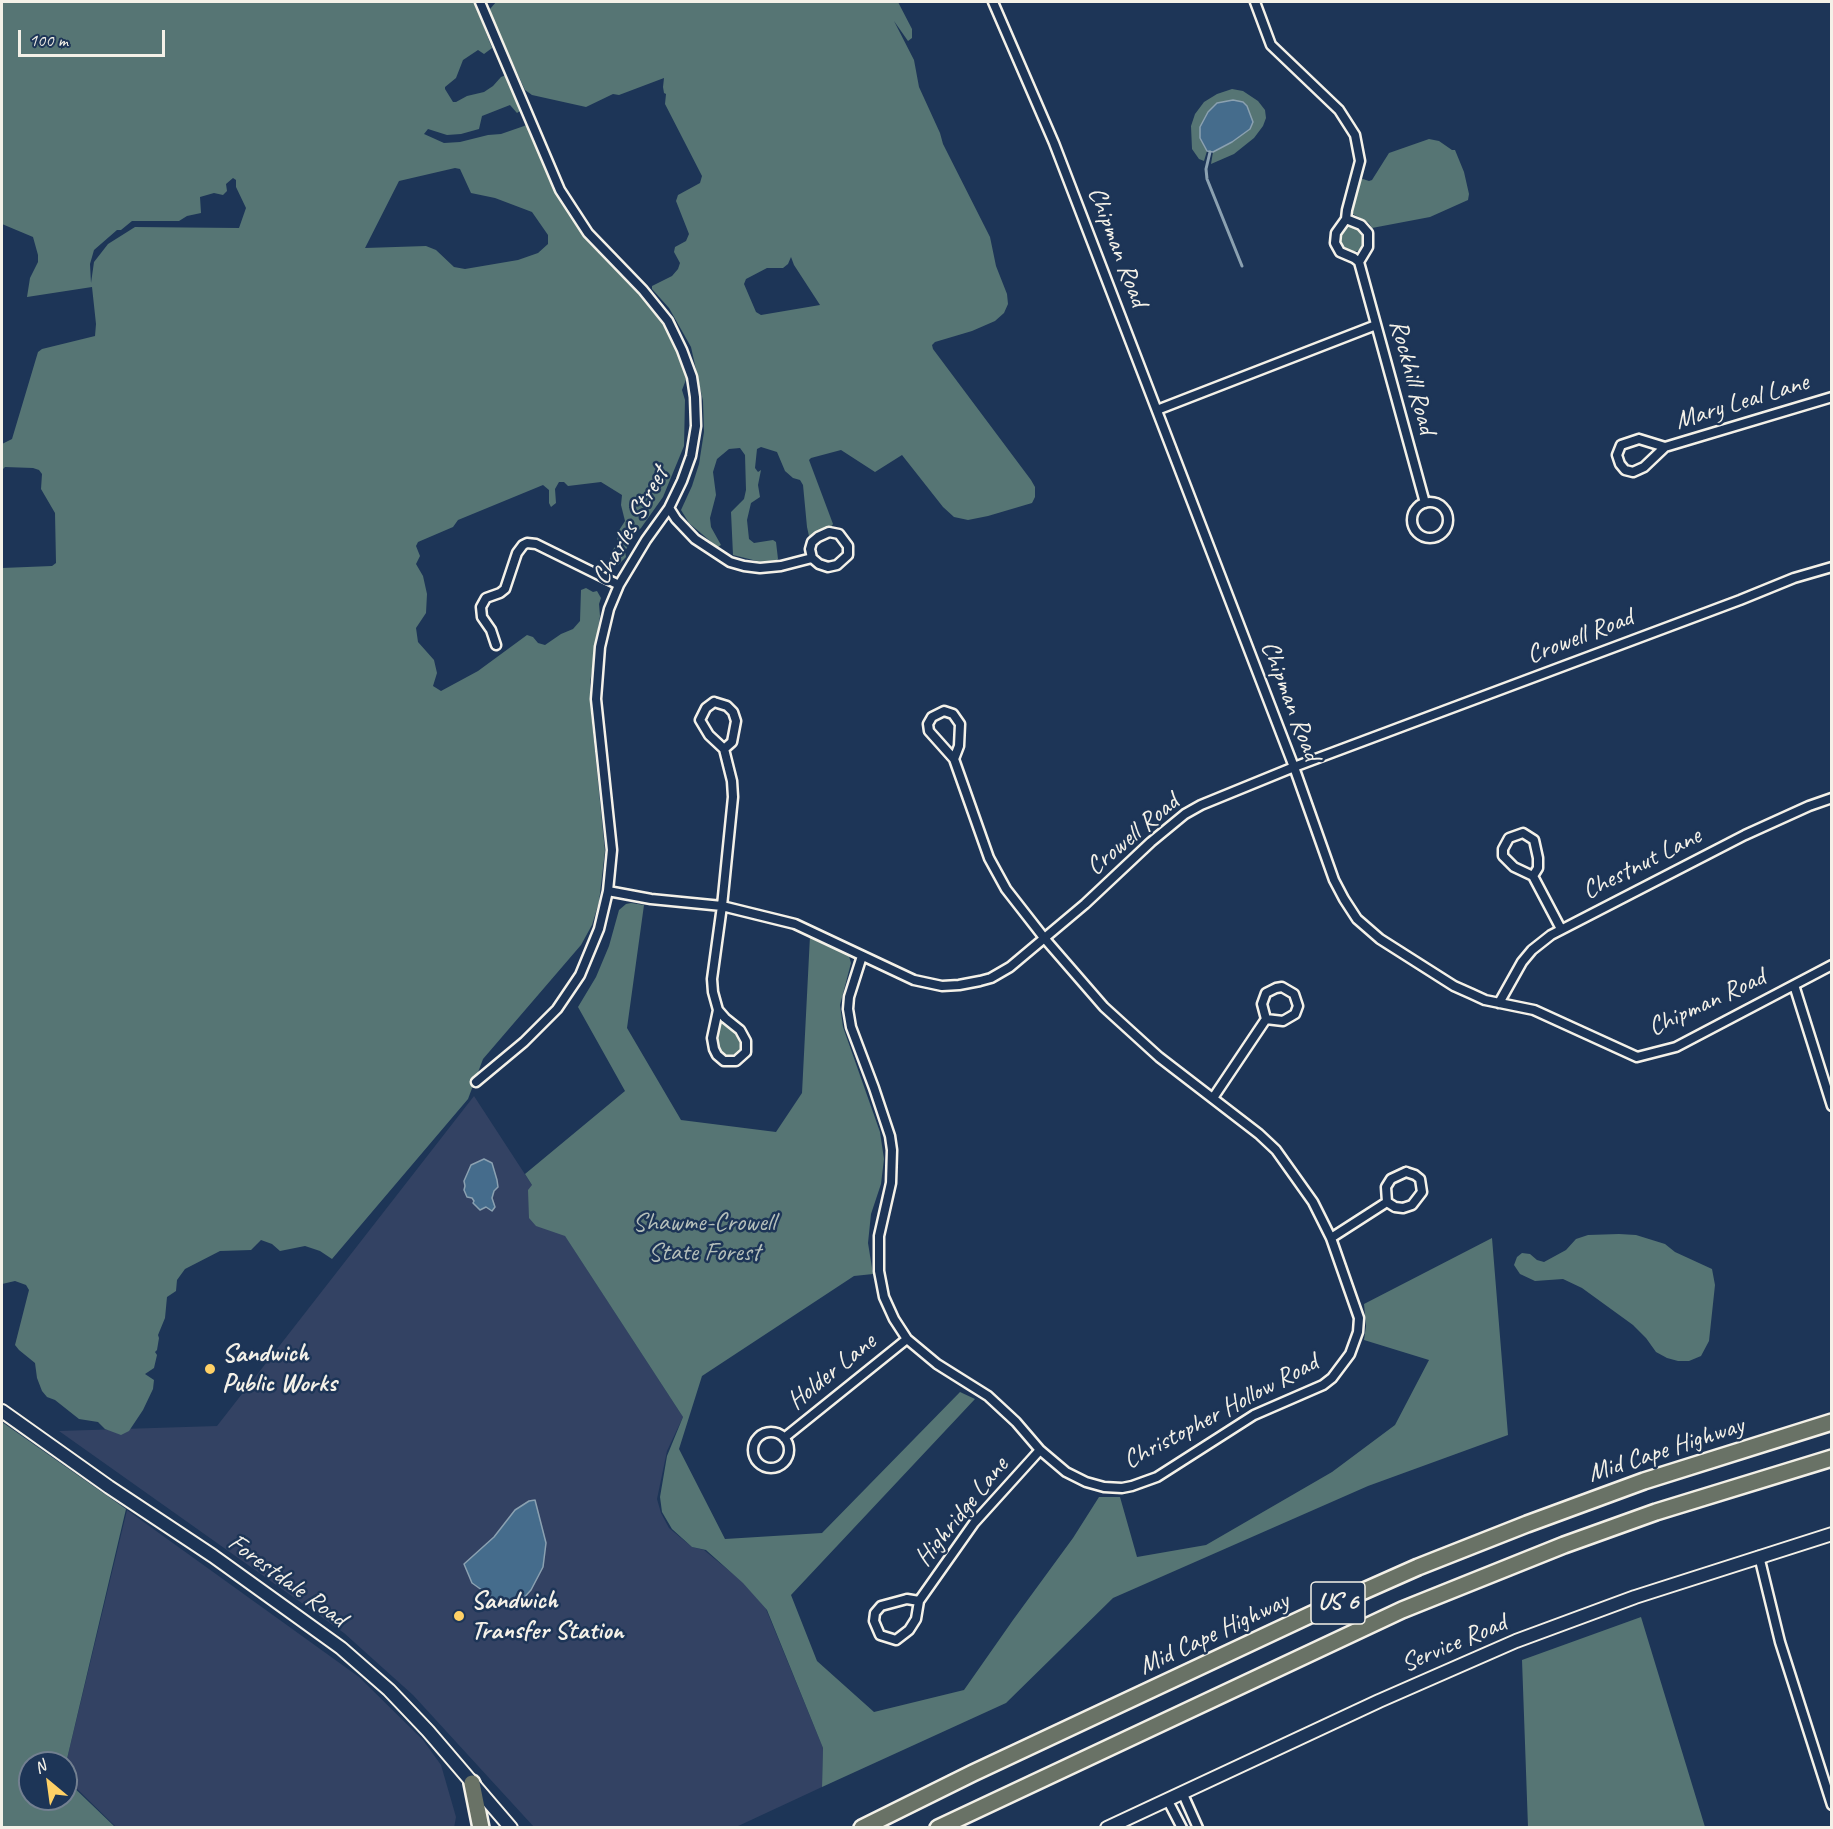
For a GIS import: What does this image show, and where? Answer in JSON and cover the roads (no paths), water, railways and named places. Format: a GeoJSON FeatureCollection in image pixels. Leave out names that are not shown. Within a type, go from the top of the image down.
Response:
{"type":"FeatureCollection","features":[{"type":"Feature","properties":{"kind":"highway","name":"Mid Cape Highway"},"geometry":{"type":"LineString","coordinates":[[862,1827],[1312,1614],[1418,1567],[1644,1481],[1832,1422]]}},
{"type":"Feature","properties":{"kind":"highway","name":"US 6"},"geometry":{"type":"LineString","coordinates":[[938,1827],[1402,1610],[1564,1545],[1645,1516],[1832,1458]]}},
{"type":"Feature","properties":{"kind":"highway"},"geometry":{"type":"LineString","coordinates":[[472,1783],[481,1827]]}},
{"type":"Feature","properties":{"kind":"street","name":"Charles Street"},"geometry":{"type":"LineString","coordinates":[[476,1082],[524,1042],[557,1009],[580,975],[603,915],[612,861],[596,687],[600,647],[609,609],[619,585],[646,540],[669,508],[682,480],[695,440],[695,397],[692,377],[668,321],[588,232],[560,190],[481,2]]}},
{"type":"Feature","properties":{"kind":"street","name":"Chipman Road"},"geometry":{"type":"LineString","coordinates":[[993,2],[1044,117],[1294,767],[1334,880],[1357,919],[1380,939],[1454,986],[1485,1000],[1534,1010],[1637,1057],[1676,1047],[1832,965]]}},
{"type":"Feature","properties":{"kind":"street"},"geometry":{"type":"LineString","coordinates":[[1255,2],[1271,45],[1339,110],[1355,135],[1360,160],[1346,219],[1336,233],[1335,243],[1340,252],[1359,262],[1368,247],[1368,233],[1362,225],[1346,219]]}},
{"type":"Feature","properties":{"kind":"street","name":"Rockhill Road"},"geometry":{"type":"LineString","coordinates":[[1359,262],[1425,502]]}},
{"type":"Feature","properties":{"kind":"street"},"geometry":{"type":"LineString","coordinates":[[1157,410],[1376,325]]}},
{"type":"Feature","properties":{"kind":"street","name":"Mary Leal Lane"},"geometry":{"type":"LineString","coordinates":[[1665,447],[1639,439],[1621,445],[1617,455],[1625,470],[1633,472],[1644,467],[1665,447],[1832,397]]}},
{"type":"Feature","properties":{"kind":"street"},"geometry":{"type":"LineString","coordinates":[[1425,502],[1438,504],[1448,516],[1446,530],[1433,538],[1419,536],[1412,523],[1413,512],[1425,502]]}},
{"type":"Feature","properties":{"kind":"street"},"geometry":{"type":"LineString","coordinates":[[669,508],[695,539],[730,562],[760,568],[781,566],[812,558]]}},
{"type":"Feature","properties":{"kind":"street"},"geometry":{"type":"LineString","coordinates":[[829,532],[839,534],[848,546],[848,555],[837,565],[828,567],[812,558],[810,549],[812,542],[829,532]]}},
{"type":"Feature","properties":{"kind":"street"},"geometry":{"type":"LineString","coordinates":[[496,645],[491,630],[482,617],[481,607],[486,598],[500,594],[505,589],[517,553],[523,545],[536,544],[619,585]]}},
{"type":"Feature","properties":{"kind":"street","name":"Crowell Road"},"geometry":{"type":"LineString","coordinates":[[608,891],[722,906],[795,924],[914,980],[942,986],[991,978],[1010,967],[1045,939],[1150,842],[1185,814],[1202,805],[1294,767],[1794,578],[1832,567]]}},
{"type":"Feature","properties":{"kind":"street"},"geometry":{"type":"LineString","coordinates":[[718,1010],[740,1030],[746,1041],[746,1052],[736,1061],[724,1061],[717,1055],[712,1038],[718,1010],[712,979],[733,797],[724,749],[709,735],[700,720],[705,708],[714,702],[727,706],[733,712],[736,721],[732,742],[724,749]]}},
{"type":"Feature","properties":{"kind":"street"},"geometry":{"type":"LineString","coordinates":[[944,711],[952,714],[960,724],[959,746],[954,759],[929,731],[928,724],[932,717],[944,711]]}},
{"type":"Feature","properties":{"kind":"street","name":"Christopher Hollow Road"},"geometry":{"type":"LineString","coordinates":[[862,956],[849,997],[848,1009],[851,1027],[890,1136],[891,1183],[879,1236],[879,1271],[884,1296],[894,1319],[907,1339],[937,1364],[988,1396],[1016,1422],[1040,1450],[1066,1472],[1086,1482],[1104,1487],[1132,1486],[1167,1471],[1207,1443],[1254,1415],[1323,1385],[1332,1378],[1350,1354],[1358,1332],[1359,1318],[1331,1238],[1313,1202],[1276,1150],[1159,1057],[1104,1007],[1045,939],[996,873],[954,759]]}},
{"type":"Feature","properties":{"kind":"street","name":"Chestnut Lane"},"geometry":{"type":"LineString","coordinates":[[1499,1003],[1522,962],[1542,942],[1561,929],[1745,835],[1832,798]]}},
{"type":"Feature","properties":{"kind":"street"},"geometry":{"type":"LineString","coordinates":[[1533,876],[1538,868],[1534,840],[1523,833],[1509,838],[1503,849],[1503,856],[1514,867],[1533,876],[1561,929]]}},
{"type":"Feature","properties":{"kind":"street"},"geometry":{"type":"LineString","coordinates":[[1794,985],[1832,1106]]}},
{"type":"Feature","properties":{"kind":"street"},"geometry":{"type":"LineString","coordinates":[[1213,1098],[1266,1019],[1262,1004],[1266,993],[1282,987],[1294,994],[1298,1006],[1290,1019],[1283,1021],[1266,1019]]}},
{"type":"Feature","properties":{"kind":"street"},"geometry":{"type":"LineString","coordinates":[[1406,1172],[1420,1179],[1422,1192],[1412,1205],[1403,1208],[1395,1207],[1387,1202],[1386,1187],[1391,1179],[1406,1172]]}},
{"type":"Feature","properties":{"kind":"street"},"geometry":{"type":"LineString","coordinates":[[1331,1238],[1387,1202]]}},
{"type":"Feature","properties":{"kind":"street","name":"Holder Lane"},"geometry":{"type":"LineString","coordinates":[[784,1438],[907,1339]]}},
{"type":"Feature","properties":{"kind":"street","name":"Forestdale Road"},"geometry":{"type":"LineString","coordinates":[[2,1411],[109,1487],[222,1562],[341,1648],[389,1690],[443,1746],[511,1827]]}},
{"type":"Feature","properties":{"kind":"street","name":"Holder Lane"},"geometry":{"type":"LineString","coordinates":[[769,1433],[784,1438],[789,1449],[786,1461],[776,1468],[759,1463],[754,1447],[759,1438],[769,1433]]}},
{"type":"Feature","properties":{"kind":"street","name":"Highridge Lane"},"geometry":{"type":"LineString","coordinates":[[919,1601],[907,1599],[881,1606],[875,1613],[874,1620],[880,1635],[897,1640],[903,1636],[916,1619],[919,1601],[974,1524],[1040,1450]]}},
{"type":"Feature","properties":{"kind":"street","name":"Service Road"},"geometry":{"type":"LineString","coordinates":[[1107,1827],[1379,1701],[1516,1641],[1604,1608],[1832,1534]]}},
{"type":"Feature","properties":{"kind":"street"},"geometry":{"type":"LineString","coordinates":[[1759,1556],[1767,1598],[1832,1805]]}},
{"type":"Feature","properties":{"kind":"street"},"geometry":{"type":"LineString","coordinates":[[1182,1792],[1198,1827]]}},
{"type":"Feature","properties":{"kind":"street"},"geometry":{"type":"LineString","coordinates":[[1167,1799],[1182,1827]]}},
{"type":"Feature","properties":{"kind":"waterway"},"geometry":{"type":"LineString","coordinates":[[1210,152],[1206,169],[1207,179],[1242,266]]}},
{"type":"Feature","properties":{"kind":"place","name":"Sandwich Public Works"},"geometry":{"type":"Point","coordinates":[210,1369]}},
{"type":"Feature","properties":{"kind":"place","name":"Sandwich Transfer Station"},"geometry":{"type":"Point","coordinates":[459,1616]}},
{"type":"Feature","properties":{"kind":"park label","name":"Shawme-Crowell State Forest"},"geometry":{"type":"Point","coordinates":[704,1238]}}]}
